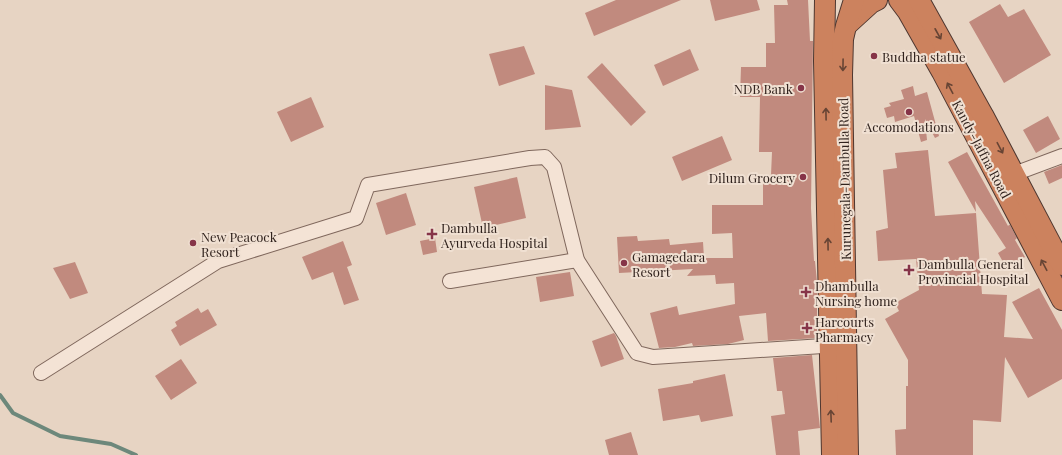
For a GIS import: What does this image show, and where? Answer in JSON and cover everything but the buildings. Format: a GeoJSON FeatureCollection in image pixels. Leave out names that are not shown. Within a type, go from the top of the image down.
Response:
{"type":"FeatureCollection","features":[{"type":"Feature","properties":{"kind":"highway","name":"Kurunegala-Dambulla Road"},"geometry":{"type":"LineString","coordinates":[[825,0],[824,61],[837,269]]}},
{"type":"Feature","properties":{"kind":"highway","name":"Kurunegala-Dambulla Road"},"geometry":{"type":"LineString","coordinates":[[832,455],[838,345],[837,269],[843,39],[854,0]]}},
{"type":"Feature","properties":{"kind":"highway"},"geometry":{"type":"LineString","coordinates":[[846,26],[871,2],[877,0]]}},
{"type":"Feature","properties":{"kind":"highway","name":"Kandy-Jaffna Road"},"geometry":{"type":"LineString","coordinates":[[905,3],[1014,174],[1062,265]]}},
{"type":"Feature","properties":{"kind":"highway","name":"Kandy-Jaffna Road"},"geometry":{"type":"LineString","coordinates":[[905,3],[1062,300]]}},
{"type":"Feature","properties":{"kind":"highway","name":"Kurunegala-Dambulla Road"},"geometry":{"type":"LineString","coordinates":[[838,345],[848,455]]}},
{"type":"Feature","properties":{"kind":"street"},"geometry":{"type":"LineString","coordinates":[[41,372],[218,261],[356,218],[368,185],[545,156],[554,167],[577,260],[637,353],[653,356],[838,345]]}},
{"type":"Feature","properties":{"kind":"street"},"geometry":{"type":"LineString","coordinates":[[1014,174],[1062,156]]}},
{"type":"Feature","properties":{"kind":"street"},"geometry":{"type":"LineString","coordinates":[[450,280],[577,260]]}},
{"type":"Feature","properties":{"kind":"waterway"},"geometry":{"type":"LineString","coordinates":[[0,395],[13,413],[60,436],[111,444],[136,455]]}},
{"type":"Feature","properties":{"kind":"place","name":"Buddha statue"},"geometry":{"type":"Point","coordinates":[874,56]}},
{"type":"Feature","properties":{"kind":"place","name":"NDB Bank"},"geometry":{"type":"Point","coordinates":[801,88]}},
{"type":"Feature","properties":{"kind":"place","name":"Accomodations"},"geometry":{"type":"Point","coordinates":[909,112]}},
{"type":"Feature","properties":{"kind":"place","name":"Dilum Grocery"},"geometry":{"type":"Point","coordinates":[803,177]}},
{"type":"Feature","properties":{"kind":"place","name":"Dambulla Ayurveda Hospital"},"geometry":{"type":"Point","coordinates":[432,234]}},
{"type":"Feature","properties":{"kind":"place","name":"New Peacock Resort"},"geometry":{"type":"Point","coordinates":[193,243]}},
{"type":"Feature","properties":{"kind":"place","name":"Gamagedara Resort"},"geometry":{"type":"Point","coordinates":[624,263]}},
{"type":"Feature","properties":{"kind":"place","name":"Dambulla General Provincial Hospital"},"geometry":{"type":"Point","coordinates":[909,270]}},
{"type":"Feature","properties":{"kind":"place","name":"Dhambulla Nursing home"},"geometry":{"type":"Point","coordinates":[806,292]}},
{"type":"Feature","properties":{"kind":"place","name":"Harcourts Pharmacy"},"geometry":{"type":"Point","coordinates":[807,328]}}]}
